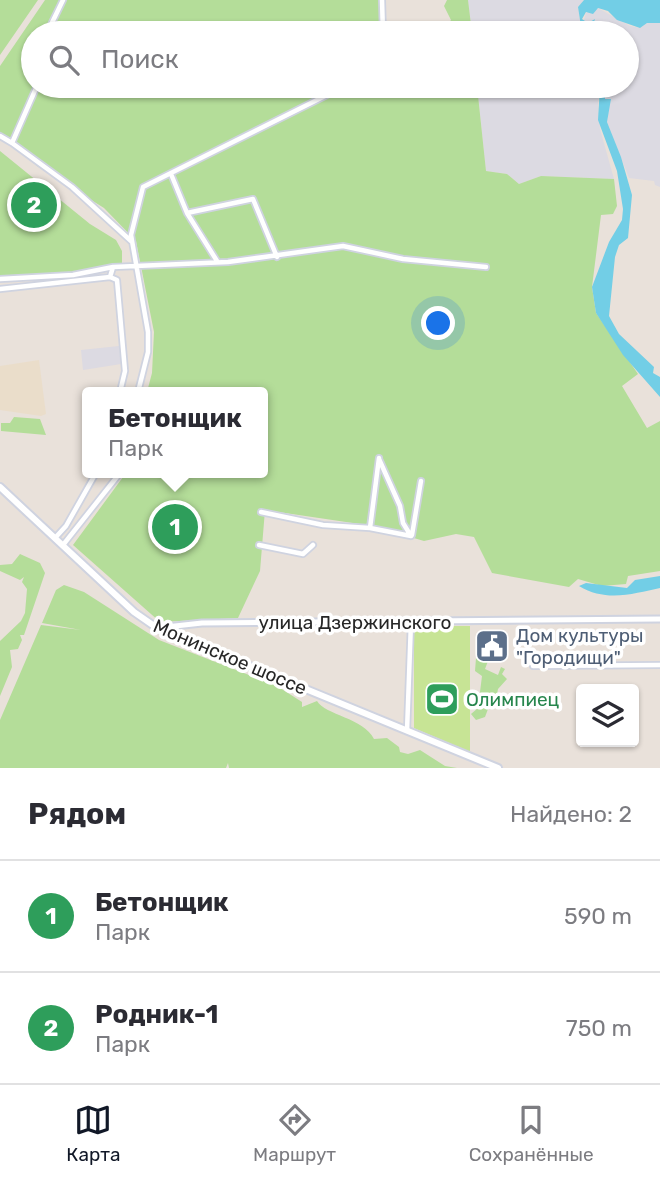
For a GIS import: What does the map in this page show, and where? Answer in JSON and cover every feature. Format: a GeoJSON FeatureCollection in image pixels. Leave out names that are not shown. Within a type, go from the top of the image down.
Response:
{"type":"FeatureCollection","features":[{"type":"Feature","properties":{"kind":"main road","name":"Монинское шоссе"},"geometry":{"type":"LineString","coordinates":[[0,487],[134,612],[157,628],[498,768]]}},
{"type":"Feature","properties":{"kind":"street"},"geometry":{"type":"LineString","coordinates":[[53,21],[63,0]]}},
{"type":"Feature","properties":{"kind":"street"},"geometry":{"type":"LineString","coordinates":[[382,0],[383,21]]}},
{"type":"Feature","properties":{"kind":"street"},"geometry":{"type":"LineString","coordinates":[[12,143],[32,98]]}},
{"type":"Feature","properties":{"kind":"street"},"geometry":{"type":"LineString","coordinates":[[139,387],[149,341],[131,242],[134,216],[143,187],[321,98]]}},
{"type":"Feature","properties":{"kind":"street"},"geometry":{"type":"LineString","coordinates":[[0,136],[72,187],[131,242]]}},
{"type":"Feature","properties":{"kind":"street"},"geometry":{"type":"LineString","coordinates":[[171,174],[187,213],[217,261]]}},
{"type":"Feature","properties":{"kind":"street"},"geometry":{"type":"LineString","coordinates":[[187,213],[253,199],[277,257]]}},
{"type":"Feature","properties":{"kind":"street"},"geometry":{"type":"LineString","coordinates":[[0,279],[73,275],[113,267],[277,257],[343,246],[403,259],[486,267]]}},
{"type":"Feature","properties":{"kind":"street"},"geometry":{"type":"LineString","coordinates":[[110,277],[113,267]]}},
{"type":"Feature","properties":{"kind":"street"},"geometry":{"type":"LineString","coordinates":[[0,289],[110,277],[117,281],[125,371],[121,387]]}},
{"type":"Feature","properties":{"kind":"street"},"geometry":{"type":"LineString","coordinates":[[370,528],[379,458],[400,506],[403,523],[411,536]]}},
{"type":"Feature","properties":{"kind":"street"},"geometry":{"type":"LineString","coordinates":[[55,538],[93,478]]}},
{"type":"Feature","properties":{"kind":"street"},"geometry":{"type":"LineString","coordinates":[[63,545],[116,478]]}},
{"type":"Feature","properties":{"kind":"street"},"geometry":{"type":"LineString","coordinates":[[411,536],[421,481]]}},
{"type":"Feature","properties":{"kind":"street"},"geometry":{"type":"LineString","coordinates":[[261,512],[323,525],[370,528],[411,536]]}},
{"type":"Feature","properties":{"kind":"street"},"geometry":{"type":"LineString","coordinates":[[259,545],[303,554],[313,545]]}},
{"type":"Feature","properties":{"kind":"street","name":"улица Дзержинского"},"geometry":{"type":"LineString","coordinates":[[157,628],[177,625],[660,619]]}},
{"type":"Feature","properties":{"kind":"street"},"geometry":{"type":"LineString","coordinates":[[407,731],[411,622]]}},
{"type":"Feature","properties":{"kind":"street"},"geometry":{"type":"LineString","coordinates":[[170,634],[170,627],[177,625]]}},
{"type":"Feature","properties":{"kind":"street"},"geometry":{"type":"LineString","coordinates":[[533,666],[660,665]]}},
{"type":"Feature","properties":{"kind":"shaded area"},"geometry":{"type":"Polygon","coordinates":[[[468,0],[584,0],[578,7],[580,21],[471,21],[468,0]]]}},
{"type":"Feature","properties":{"kind":"shaded area"},"geometry":{"type":"Polygon","coordinates":[[[598,8],[621,21],[584,21],[586,13],[598,8]]]}},
{"type":"Feature","properties":{"kind":"shaded area"},"geometry":{"type":"Polygon","coordinates":[[[647,23],[660,23],[660,187],[655,185],[654,181],[629,178],[607,122],[610,99],[605,98],[639,98],[639,28],[647,23]]]}},
{"type":"Feature","properties":{"kind":"shaded area"},"geometry":{"type":"Polygon","coordinates":[[[478,98],[599,98],[600,129],[614,179],[541,176],[519,184],[507,174],[486,171],[478,98]]]}},
{"type":"Feature","properties":{"kind":"shaded area"},"geometry":{"type":"Polygon","coordinates":[[[119,346],[121,364],[83,370],[81,350],[119,346]]]}},
{"type":"Feature","properties":{"kind":"shaded area"},"geometry":{"type":"Polygon","coordinates":[[[39,360],[46,414],[41,416],[0,410],[0,366],[39,360]]]}},
{"type":"Feature","properties":{"kind":"green space"},"geometry":{"type":"Polygon","coordinates":[[[0,0],[38,0],[21,21],[0,55],[0,0]]]}},
{"type":"Feature","properties":{"kind":"green space"},"geometry":{"type":"Polygon","coordinates":[[[45,0],[380,0],[380,21],[31,21],[45,0]]]}},
{"type":"Feature","properties":{"kind":"green space"},"geometry":{"type":"Polygon","coordinates":[[[447,0],[468,0],[471,21],[450,21],[444,6],[447,0]]]}},
{"type":"Feature","properties":{"kind":"green space"},"geometry":{"type":"Polygon","coordinates":[[[21,35],[21,98],[478,98],[486,171],[507,174],[519,184],[541,176],[614,179],[617,206],[613,214],[601,215],[592,287],[596,313],[638,374],[622,386],[647,428],[660,421],[660,571],[628,576],[626,584],[602,586],[578,579],[569,587],[492,573],[474,537],[456,534],[424,541],[373,526],[265,510],[260,571],[238,618],[160,622],[73,545],[122,478],[268,478],[268,387],[148,387],[152,373],[154,332],[136,241],[104,208],[37,166],[0,133],[0,66],[21,35]]]}},
{"type":"Feature","properties":{"kind":"green space"},"geometry":{"type":"Polygon","coordinates":[[[0,151],[90,224],[116,240],[122,251],[122,264],[64,277],[0,276],[0,151]]]}},
{"type":"Feature","properties":{"kind":"green space"},"geometry":{"type":"Polygon","coordinates":[[[14,417],[40,419],[46,435],[1,431],[1,423],[10,423],[14,417]]]}},
{"type":"Feature","properties":{"kind":"green space"},"geometry":{"type":"Polygon","coordinates":[[[20,554],[40,563],[45,573],[24,635],[20,635],[22,640],[18,649],[10,650],[12,667],[0,696],[0,641],[21,621],[25,613],[27,589],[22,582],[24,577],[20,580],[0,571],[0,565],[12,564],[20,554]]]}},
{"type":"Feature","properties":{"kind":"green space"},"geometry":{"type":"Polygon","coordinates":[[[64,585],[84,592],[159,640],[277,686],[302,702],[302,707],[317,701],[328,710],[362,726],[374,739],[387,738],[399,747],[400,752],[408,754],[420,750],[445,766],[457,768],[229,768],[228,763],[226,768],[0,768],[0,720],[41,625],[81,630],[42,623],[56,590],[64,585]]]}},
{"type":"Feature","properties":{"kind":"green space","name":"Олимпиец"},"geometry":{"type":"Polygon","coordinates":[[[414,626],[470,626],[470,752],[414,728],[414,626]]]}},
{"type":"Feature","properties":{"kind":"green space"},"geometry":{"type":"Polygon","coordinates":[[[481,656],[488,661],[485,669],[498,675],[501,667],[505,669],[502,674],[507,679],[498,689],[495,705],[488,709],[485,717],[476,720],[471,714],[478,708],[482,676],[475,671],[476,658],[481,656]]]}},
{"type":"Feature","properties":{"kind":"water"},"geometry":{"type":"Polygon","coordinates":[[[584,0],[660,0],[660,23],[647,23],[640,28],[639,21],[620,21],[608,11],[598,8],[593,14],[586,12],[582,19],[585,21],[580,21],[578,7],[584,0]]]}},
{"type":"Feature","properties":{"kind":"water"},"geometry":{"type":"Polygon","coordinates":[[[599,98],[611,99],[607,122],[632,195],[628,238],[619,245],[615,257],[609,316],[619,334],[654,367],[653,373],[660,377],[660,397],[623,355],[596,313],[592,287],[609,242],[622,220],[623,209],[617,171],[598,120],[599,98]]]}},
{"type":"Feature","properties":{"kind":"water"},"geometry":{"type":"Polygon","coordinates":[[[660,576],[660,588],[631,594],[600,594],[579,586],[586,583],[627,588],[635,580],[660,576]]]}},
{"type":"Feature","properties":{"kind":"place","name":"Родник-1"},"geometry":{"type":"Point","coordinates":[34,205]}},
{"type":"Feature","properties":{"kind":"place","name":"Бетонщик"},"geometry":{"type":"Point","coordinates":[175,527]}},
{"type":"Feature","properties":{"kind":"place","name":"Дом культуры \"Городищи\""},"geometry":{"type":"Point","coordinates":[492,646]}},
{"type":"Feature","properties":{"kind":"place","name":"Олимпиец"},"geometry":{"type":"Point","coordinates":[442,699]}}]}
